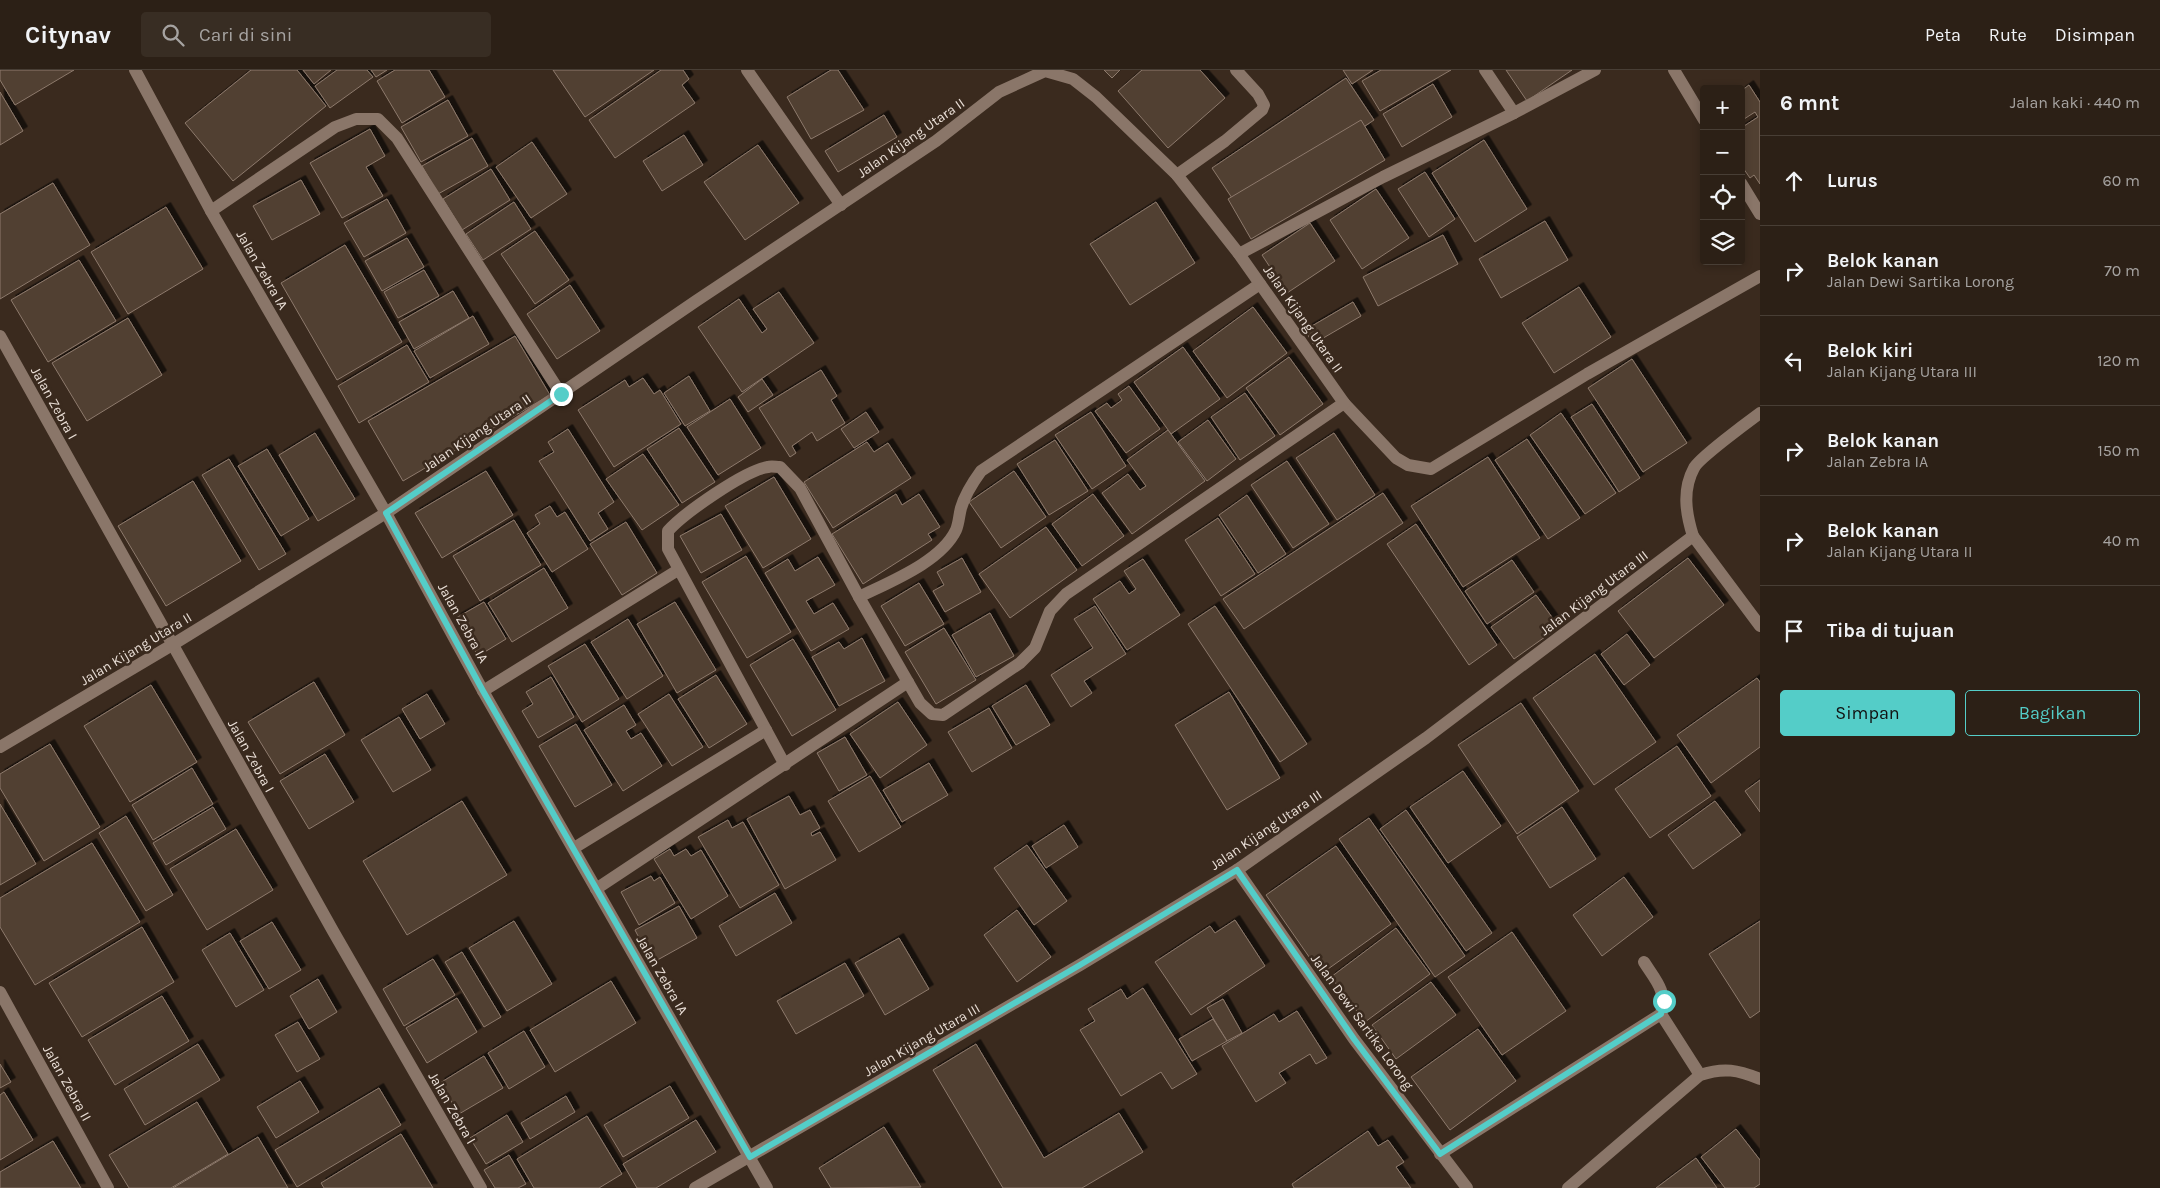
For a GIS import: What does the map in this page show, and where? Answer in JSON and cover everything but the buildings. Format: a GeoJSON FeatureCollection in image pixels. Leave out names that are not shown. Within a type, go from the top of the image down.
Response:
{"type":"FeatureCollection","features":[{"type":"Feature","properties":{"kind":"street"},"geometry":{"type":"LineString","coordinates":[[747,70],[840,205]]}},
{"type":"Feature","properties":{"kind":"street"},"geometry":{"type":"LineString","coordinates":[[1177,175],[1225,141],[1262,110],[1264,105],[1258,94],[1236,70]]}},
{"type":"Feature","properties":{"kind":"street"},"geometry":{"type":"LineString","coordinates":[[1485,70],[1514,114]]}},
{"type":"Feature","properties":{"kind":"street"},"geometry":{"type":"LineString","coordinates":[[1239,254],[1383,177],[1514,114],[1595,70]]}},
{"type":"Feature","properties":{"kind":"street"},"geometry":{"type":"LineString","coordinates":[[1674,70],[1700,113]]}},
{"type":"Feature","properties":{"kind":"street","name":"Jalan Zebra IA"},"geometry":{"type":"LineString","coordinates":[[138,71],[211,211],[386,513],[483,691],[767,1188]]}},
{"type":"Feature","properties":{"kind":"street","name":"Jalan Kijang Utara II"},"geometry":{"type":"LineString","coordinates":[[0,747],[172,645],[386,513],[696,301],[936,141],[999,92],[1045,71],[1073,79],[1096,97],[1177,175],[1239,254],[1344,402],[1396,458],[1408,466],[1431,469],[1587,374],[1760,276]]}},
{"type":"Feature","properties":{"kind":"street"},"geometry":{"type":"LineString","coordinates":[[211,211],[335,128],[356,119],[378,119],[397,138],[561,394]]}},
{"type":"Feature","properties":{"kind":"street"},"geometry":{"type":"LineString","coordinates":[[1745,190],[1760,214]]}},
{"type":"Feature","properties":{"kind":"street"},"geometry":{"type":"LineString","coordinates":[[859,597],[914,569],[948,545],[957,529],[961,506],[970,488],[982,471],[1260,284]]}},
{"type":"Feature","properties":{"kind":"street","name":"Jalan Zebra I"},"geometry":{"type":"LineString","coordinates":[[0,336],[333,931],[482,1188]]}},
{"type":"Feature","properties":{"kind":"street"},"geometry":{"type":"LineString","coordinates":[[785,765],[668,549],[668,531],[677,520],[739,479],[767,466],[780,467],[800,488],[859,597],[920,703],[932,714],[943,715],[1020,663],[1034,648],[1050,612],[1066,594],[1344,402]]}},
{"type":"Feature","properties":{"kind":"street"},"geometry":{"type":"LineString","coordinates":[[1760,413],[1694,467],[1686,499],[1688,519],[1693,536],[1760,626]]}},
{"type":"Feature","properties":{"kind":"street","name":"Jalan Kijang Utara III"},"geometry":{"type":"LineString","coordinates":[[695,1188],[1080,965],[1237,870],[1426,738],[1693,536]]}},
{"type":"Feature","properties":{"kind":"street"},"geometry":{"type":"LineString","coordinates":[[483,691],[678,570]]}},
{"type":"Feature","properties":{"kind":"street"},"geometry":{"type":"LineString","coordinates":[[596,889],[908,682]]}},
{"type":"Feature","properties":{"kind":"street"},"geometry":{"type":"LineString","coordinates":[[574,848],[766,730]]}},
{"type":"Feature","properties":{"kind":"street","name":"Jalan Dewi Sartika Lorong"},"geometry":{"type":"LineString","coordinates":[[1237,870],[1354,1039],[1467,1188]]}},
{"type":"Feature","properties":{"kind":"street"},"geometry":{"type":"LineString","coordinates":[[1440,1154],[1661,1014],[1664,1001],[1662,990],[1644,962]]}},
{"type":"Feature","properties":{"kind":"street","name":"Jalan Zebra II"},"geometry":{"type":"LineString","coordinates":[[0,992],[108,1188]]}},
{"type":"Feature","properties":{"kind":"street"},"geometry":{"type":"LineString","coordinates":[[1661,1014],[1700,1075]]}},
{"type":"Feature","properties":{"kind":"street"},"geometry":{"type":"LineString","coordinates":[[1568,1188],[1700,1075],[1711,1071],[1737,1070],[1760,1079]]}},
{"type":"Feature","properties":{"kind":"route"},"geometry":{"type":"LineString","coordinates":[[561,394],[386,513],[483,691],[750,1157],[1080,965],[1237,870],[1354,1039],[1440,1154],[1661,1014],[1664,1001]]}}]}
